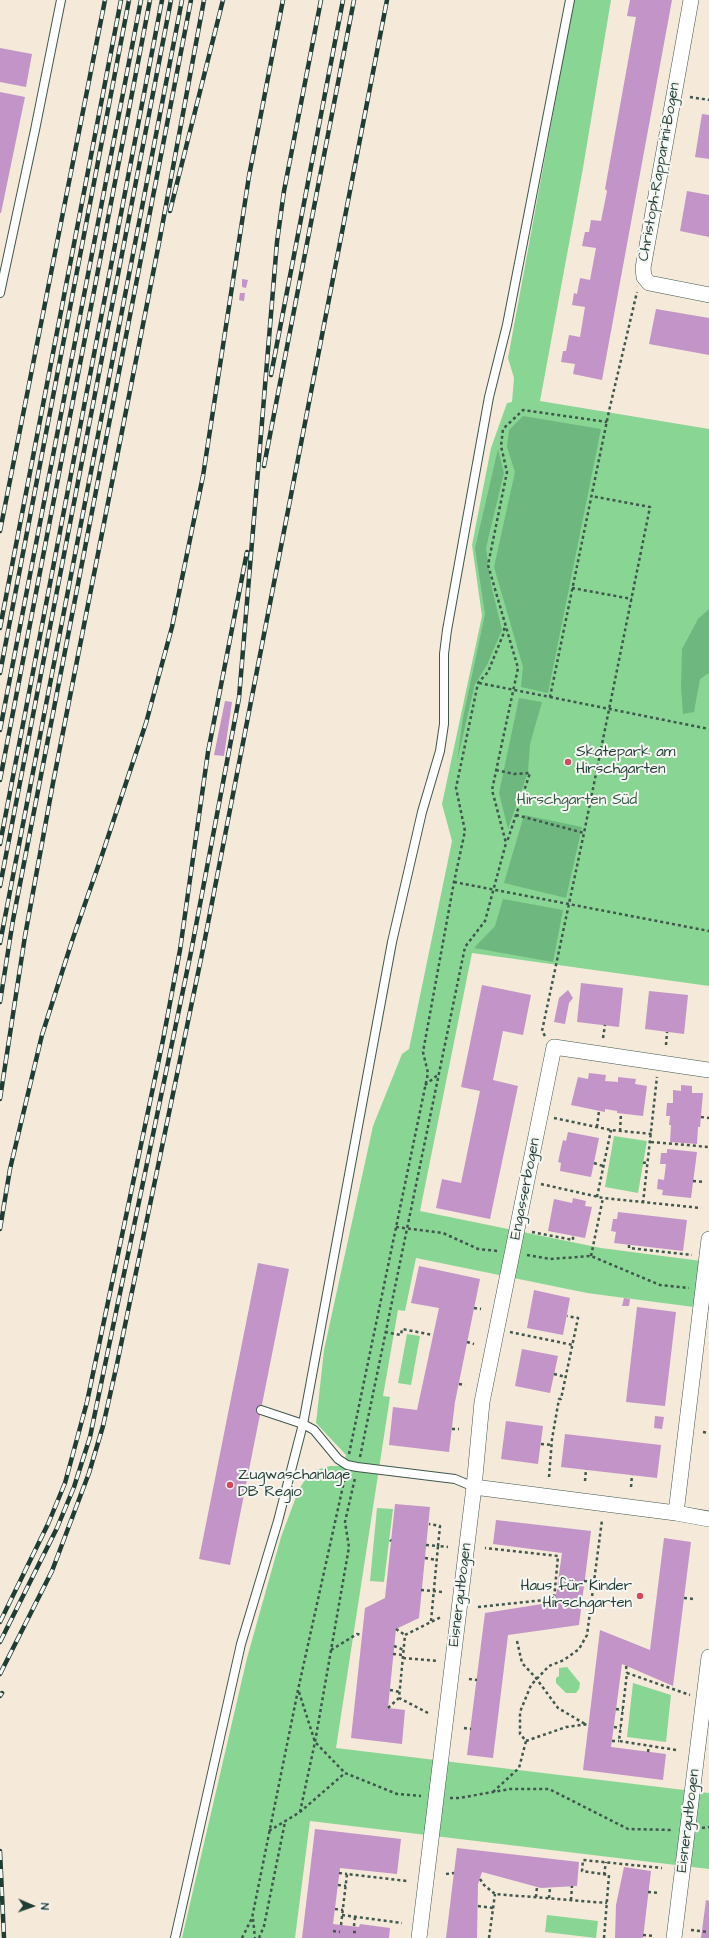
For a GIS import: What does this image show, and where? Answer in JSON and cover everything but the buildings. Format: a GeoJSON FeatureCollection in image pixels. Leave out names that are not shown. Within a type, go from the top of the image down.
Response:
{"type":"FeatureCollection","features":[{"type":"Feature","properties":{"kind":"street","name":"Christoph-Rapparini-Bogen"},"geometry":{"type":"LineString","coordinates":[[691,0],[643,268],[644,277],[649,283],[709,295]]}},
{"type":"Feature","properties":{"kind":"street","name":"Engasserbogen"},"geometry":{"type":"LineString","coordinates":[[474,1487],[482,1402],[554,1047],[709,1070]]}},
{"type":"Feature","properties":{"kind":"street"},"geometry":{"type":"LineString","coordinates":[[676,1513],[709,1239]]}},
{"type":"Feature","properties":{"kind":"street"},"geometry":{"type":"LineString","coordinates":[[474,1487],[676,1513],[709,1519]]}},
{"type":"Feature","properties":{"kind":"street","name":"Eisnergutbogen"},"geometry":{"type":"LineString","coordinates":[[419,1938],[474,1487]]}},
{"type":"Feature","properties":{"kind":"street","name":"Eisnergutbogen"},"geometry":{"type":"LineString","coordinates":[[674,1938],[709,1659]]}},
{"type":"Feature","properties":{"kind":"lane"},"geometry":{"type":"LineString","coordinates":[[0,293],[36,130],[61,0]]}},
{"type":"Feature","properties":{"kind":"lane"},"geometry":{"type":"LineString","coordinates":[[175,1938],[241,1644],[278,1520],[303,1424],[392,942],[422,812],[440,751],[444,724],[444,654],[447,630],[489,397],[507,325],[570,0]]}},
{"type":"Feature","properties":{"kind":"lane"},"geometry":{"type":"LineString","coordinates":[[261,1410],[303,1424],[314,1430],[338,1459],[347,1465],[455,1479],[474,1487]]}},
{"type":"Feature","properties":{"kind":"path"},"geometry":{"type":"LineString","coordinates":[[690,97],[709,100]]}},
{"type":"Feature","properties":{"kind":"path"},"geometry":{"type":"LineString","coordinates":[[550,697],[607,422],[636,294],[644,277]]}},
{"type":"Feature","properties":{"kind":"path"},"geometry":{"type":"LineString","coordinates":[[506,843],[492,790],[518,668],[488,565],[507,472],[501,446],[503,428],[523,410],[607,422]]}},
{"type":"Feature","properties":{"kind":"path"},"geometry":{"type":"LineString","coordinates":[[542,1031],[570,904],[650,507],[591,496]]}},
{"type":"Feature","properties":{"kind":"path"},"geometry":{"type":"LineString","coordinates":[[572,588],[632,599]]}},
{"type":"Feature","properties":{"kind":"path"},"geometry":{"type":"LineString","coordinates":[[242,1938],[252,1918],[298,1690],[347,1465],[428,1073],[424,1052],[464,831],[456,788],[478,683],[488,672],[503,635],[505,624]]}},
{"type":"Feature","properties":{"kind":"path"},"geometry":{"type":"LineString","coordinates":[[478,683],[709,729]]}},
{"type":"Feature","properties":{"kind":"path"},"geometry":{"type":"LineString","coordinates":[[300,1812],[315,1742],[349,1547],[345,1522],[408,1228],[465,946],[485,921],[506,843],[530,773],[514,774],[496,770]]}},
{"type":"Feature","properties":{"kind":"path"},"geometry":{"type":"LineString","coordinates":[[516,815],[584,833]]}},
{"type":"Feature","properties":{"kind":"path"},"geometry":{"type":"LineString","coordinates":[[454,882],[709,931]]}},
{"type":"Feature","properties":{"kind":"path"},"geometry":{"type":"LineString","coordinates":[[603,1038],[605,1025]]}},
{"type":"Feature","properties":{"kind":"path"},"geometry":{"type":"LineString","coordinates":[[666,1045],[667,1032]]}},
{"type":"Feature","properties":{"kind":"path"},"geometry":{"type":"LineString","coordinates":[[643,1203],[652,1134],[657,1073]]}},
{"type":"Feature","properties":{"kind":"path"},"geometry":{"type":"LineString","coordinates":[[425,1085],[439,1074]]}},
{"type":"Feature","properties":{"kind":"path"},"geometry":{"type":"LineString","coordinates":[[597,1127],[598,1111]]}},
{"type":"Feature","properties":{"kind":"path"},"geometry":{"type":"LineString","coordinates":[[620,1131],[621,1114]]}},
{"type":"Feature","properties":{"kind":"path"},"geometry":{"type":"LineString","coordinates":[[701,1117],[709,1118]]}},
{"type":"Feature","properties":{"kind":"path"},"geometry":{"type":"LineString","coordinates":[[554,1118],[611,1130],[652,1134]]}},
{"type":"Feature","properties":{"kind":"path"},"geometry":{"type":"LineString","coordinates":[[597,1197],[611,1130]]}},
{"type":"Feature","properties":{"kind":"path"},"geometry":{"type":"LineString","coordinates":[[651,1142],[709,1147]]}},
{"type":"Feature","properties":{"kind":"path"},"geometry":{"type":"LineString","coordinates":[[605,1157],[610,1157]]}},
{"type":"Feature","properties":{"kind":"path"},"geometry":{"type":"LineString","coordinates":[[643,1163],[648,1162]]}},
{"type":"Feature","properties":{"kind":"path"},"geometry":{"type":"LineString","coordinates":[[594,1164],[603,1166]]}},
{"type":"Feature","properties":{"kind":"path"},"geometry":{"type":"LineString","coordinates":[[693,1181],[705,1182]]}},
{"type":"Feature","properties":{"kind":"path"},"geometry":{"type":"LineString","coordinates":[[540,1184],[603,1198],[701,1208]]}},
{"type":"Feature","properties":{"kind":"path"},"geometry":{"type":"LineString","coordinates":[[591,1256],[603,1198]]}},
{"type":"Feature","properties":{"kind":"path"},"geometry":{"type":"LineString","coordinates":[[396,1227],[443,1233],[478,1249],[493,1250]]}},
{"type":"Feature","properties":{"kind":"path"},"geometry":{"type":"LineString","coordinates":[[530,1232],[573,1240],[573,1236]]}},
{"type":"Feature","properties":{"kind":"path"},"geometry":{"type":"LineString","coordinates":[[629,1245],[629,1248],[668,1251],[695,1256]]}},
{"type":"Feature","properties":{"kind":"path"},"geometry":{"type":"LineString","coordinates":[[526,1255],[550,1259],[591,1256],[660,1284],[691,1288]]}},
{"type":"Feature","properties":{"kind":"path"},"geometry":{"type":"LineString","coordinates":[[474,1308],[481,1309]]}},
{"type":"Feature","properties":{"kind":"path"},"geometry":{"type":"LineString","coordinates":[[549,1476],[559,1399],[561,1399],[578,1318],[567,1316]]}},
{"type":"Feature","properties":{"kind":"path"},"geometry":{"type":"LineString","coordinates":[[385,1332],[401,1335],[402,1329],[414,1333],[433,1335]]}},
{"type":"Feature","properties":{"kind":"path"},"geometry":{"type":"LineString","coordinates":[[510,1332],[573,1345]]}},
{"type":"Feature","properties":{"kind":"path"},"geometry":{"type":"LineString","coordinates":[[467,1342],[474,1343]]}},
{"type":"Feature","properties":{"kind":"path"},"geometry":{"type":"LineString","coordinates":[[554,1374],[566,1377]]}},
{"type":"Feature","properties":{"kind":"path"},"geometry":{"type":"LineString","coordinates":[[459,1384],[465,1385]]}},
{"type":"Feature","properties":{"kind":"path"},"geometry":{"type":"LineString","coordinates":[[452,1428],[459,1429]]}},
{"type":"Feature","properties":{"kind":"path"},"geometry":{"type":"LineString","coordinates":[[703,1432],[709,1433]]}},
{"type":"Feature","properties":{"kind":"path"},"geometry":{"type":"LineString","coordinates":[[541,1444],[552,1445]]}},
{"type":"Feature","properties":{"kind":"path"},"geometry":{"type":"LineString","coordinates":[[585,1481],[586,1469]]}},
{"type":"Feature","properties":{"kind":"path"},"geometry":{"type":"LineString","coordinates":[[631,1487],[632,1475]]}},
{"type":"Feature","properties":{"kind":"path"},"geometry":{"type":"LineString","coordinates":[[526,1741],[520,1734],[520,1712],[531,1685],[549,1666],[564,1660],[579,1649],[587,1635],[602,1520]]}},
{"type":"Feature","properties":{"kind":"path"},"geometry":{"type":"LineString","coordinates":[[428,1524],[440,1526],[431,1621]]}},
{"type":"Feature","properties":{"kind":"path"},"geometry":{"type":"LineString","coordinates":[[426,1545],[448,1547]]}},
{"type":"Feature","properties":{"kind":"path"},"geometry":{"type":"LineString","coordinates":[[518,1552],[519,1547]]}},
{"type":"Feature","properties":{"kind":"path"},"geometry":{"type":"LineString","coordinates":[[485,1548],[558,1556],[562,1553]]}},
{"type":"Feature","properties":{"kind":"path"},"geometry":{"type":"LineString","coordinates":[[555,1602],[558,1556]]}},
{"type":"Feature","properties":{"kind":"path"},"geometry":{"type":"LineString","coordinates":[[425,1558],[437,1560]]}},
{"type":"Feature","properties":{"kind":"path"},"geometry":{"type":"LineString","coordinates":[[584,1581],[595,1582]]}},
{"type":"Feature","properties":{"kind":"path"},"geometry":{"type":"LineString","coordinates":[[422,1590],[443,1592]]}},
{"type":"Feature","properties":{"kind":"path"},"geometry":{"type":"LineString","coordinates":[[684,1598],[694,1599]]}},
{"type":"Feature","properties":{"kind":"path"},"geometry":{"type":"LineString","coordinates":[[478,1607],[554,1599]]}},
{"type":"Feature","properties":{"kind":"path"},"geometry":{"type":"LineString","coordinates":[[514,1603],[514,1608]]}},
{"type":"Feature","properties":{"kind":"path"},"geometry":{"type":"LineString","coordinates":[[405,1635],[440,1617]]}},
{"type":"Feature","properties":{"kind":"path"},"geometry":{"type":"LineString","coordinates":[[396,1629],[405,1635]]}},
{"type":"Feature","properties":{"kind":"path"},"geometry":{"type":"LineString","coordinates":[[331,1650],[357,1634],[362,1635]]}},
{"type":"Feature","properties":{"kind":"path"},"geometry":{"type":"LineString","coordinates":[[388,1708],[399,1698],[405,1635]]}},
{"type":"Feature","properties":{"kind":"path"},"geometry":{"type":"LineString","coordinates":[[517,1641],[522,1663],[536,1678],[558,1708],[585,1724]]}},
{"type":"Feature","properties":{"kind":"path"},"geometry":{"type":"LineString","coordinates":[[394,1646],[404,1650]]}},
{"type":"Feature","properties":{"kind":"path"},"geometry":{"type":"LineString","coordinates":[[394,1654],[403,1657],[452,1663]]}},
{"type":"Feature","properties":{"kind":"path"},"geometry":{"type":"LineString","coordinates":[[619,1741],[627,1673],[626,1666]]}},
{"type":"Feature","properties":{"kind":"path"},"geometry":{"type":"LineString","coordinates":[[627,1673],[683,1694],[704,1698]]}},
{"type":"Feature","properties":{"kind":"path"},"geometry":{"type":"LineString","coordinates":[[469,1679],[477,1680]]}},
{"type":"Feature","properties":{"kind":"path"},"geometry":{"type":"LineString","coordinates":[[655,1683],[656,1679]]}},
{"type":"Feature","properties":{"kind":"path"},"geometry":{"type":"LineString","coordinates":[[298,1690],[315,1742],[345,1773],[396,1794],[418,1796]]}},
{"type":"Feature","properties":{"kind":"path"},"geometry":{"type":"LineString","coordinates":[[390,1690],[400,1692]]}},
{"type":"Feature","properties":{"kind":"path"},"geometry":{"type":"LineString","coordinates":[[399,1698],[428,1713]]}},
{"type":"Feature","properties":{"kind":"path"},"geometry":{"type":"LineString","coordinates":[[616,1709],[623,1710]]}},
{"type":"Feature","properties":{"kind":"path"},"geometry":{"type":"LineString","coordinates":[[526,1741],[566,1727],[589,1724]]}},
{"type":"Feature","properties":{"kind":"path"},"geometry":{"type":"LineString","coordinates":[[614,1727],[621,1728]]}},
{"type":"Feature","properties":{"kind":"path"},"geometry":{"type":"LineString","coordinates":[[464,1728],[470,1729]]}},
{"type":"Feature","properties":{"kind":"path"},"geometry":{"type":"LineString","coordinates":[[493,1792],[519,1768],[526,1741]]}},
{"type":"Feature","properties":{"kind":"path"},"geometry":{"type":"LineString","coordinates":[[612,1741],[676,1750]]}},
{"type":"Feature","properties":{"kind":"path"},"geometry":{"type":"LineString","coordinates":[[648,1752],[649,1746]]}},
{"type":"Feature","properties":{"kind":"path"},"geometry":{"type":"LineString","coordinates":[[269,1831],[300,1812],[345,1773]]}},
{"type":"Feature","properties":{"kind":"path"},"geometry":{"type":"LineString","coordinates":[[456,1798],[510,1789],[549,1789],[628,1829],[666,1830]]}},
{"type":"Feature","properties":{"kind":"path"},"geometry":{"type":"LineString","coordinates":[[259,1938],[264,1926],[285,1821]]}},
{"type":"Feature","properties":{"kind":"path"},"geometry":{"type":"LineString","coordinates":[[704,1828],[709,1827]]}},
{"type":"Feature","properties":{"kind":"path"},"geometry":{"type":"LineString","coordinates":[[604,1938],[609,1875],[582,1872],[583,1860],[662,1868]]}},
{"type":"Feature","properties":{"kind":"path"},"geometry":{"type":"LineString","coordinates":[[604,1874],[606,1862]]}},
{"type":"Feature","properties":{"kind":"path"},"geometry":{"type":"LineString","coordinates":[[339,1873],[407,1881]]}},
{"type":"Feature","properties":{"kind":"path"},"geometry":{"type":"LineString","coordinates":[[383,1878],[384,1873]]}},
{"type":"Feature","properties":{"kind":"path"},"geometry":{"type":"LineString","coordinates":[[446,1874],[454,1873]]}},
{"type":"Feature","properties":{"kind":"path"},"geometry":{"type":"LineString","coordinates":[[341,1925],[347,1874]]}},
{"type":"Feature","properties":{"kind":"path"},"geometry":{"type":"LineString","coordinates":[[480,1879],[484,1886],[495,1894],[607,1903]]}},
{"type":"Feature","properties":{"kind":"path"},"geometry":{"type":"LineString","coordinates":[[338,1886],[346,1886]]}},
{"type":"Feature","properties":{"kind":"path"},"geometry":{"type":"LineString","coordinates":[[571,1900],[572,1886]]}},
{"type":"Feature","properties":{"kind":"path"},"geometry":{"type":"LineString","coordinates":[[536,1897],[537,1888]]}},
{"type":"Feature","properties":{"kind":"path"},"geometry":{"type":"LineString","coordinates":[[549,1898],[550,1888]]}},
{"type":"Feature","properties":{"kind":"path"},"geometry":{"type":"LineString","coordinates":[[648,1892],[659,1893]]}},
{"type":"Feature","properties":{"kind":"path"},"geometry":{"type":"LineString","coordinates":[[489,1938],[495,1894]]}},
{"type":"Feature","properties":{"kind":"path"},"geometry":{"type":"LineString","coordinates":[[478,1906],[493,1908]]}},
{"type":"Feature","properties":{"kind":"path"},"geometry":{"type":"LineString","coordinates":[[335,1909],[343,1910]]}},
{"type":"Feature","properties":{"kind":"path"},"geometry":{"type":"LineString","coordinates":[[342,1915],[402,1923]]}},
{"type":"Feature","properties":{"kind":"path"},"geometry":{"type":"LineString","coordinates":[[354,1926],[355,1917]]}},
{"type":"Feature","properties":{"kind":"path"},"geometry":{"type":"LineString","coordinates":[[252,1918],[255,1938]]}},
{"type":"Feature","properties":{"kind":"path"},"geometry":{"type":"LineString","coordinates":[[691,1930],[708,1932]]}},
{"type":"Feature","properties":{"kind":"path"},"geometry":{"type":"LineString","coordinates":[[333,1931],[340,1932]]}},
{"type":"Feature","properties":{"kind":"path"},"geometry":{"type":"LineString","coordinates":[[353,1932],[359,1932]]}},
{"type":"Feature","properties":{"kind":"path"},"geometry":{"type":"LineString","coordinates":[[643,1935],[654,1936]]}},
{"type":"Feature","properties":{"kind":"green space","name":"Hirschgarten Süd"},"geometry":{"type":"Polygon","coordinates":[[[574,0],[611,0],[583,168],[540,401],[709,429],[709,986],[472,953],[420,1211],[601,1248],[709,1262],[709,1309],[587,1293],[416,1258],[405,1311],[398,1310],[383,1396],[390,1397],[336,1748],[709,1793],[709,1869],[310,1821],[295,1938],[182,1938],[247,1658],[281,1537],[299,1489],[307,1477],[313,1471],[330,1466],[344,1466],[346,1455],[316,1423],[324,1350],[373,1126],[402,1054],[409,1049],[452,841],[442,804],[482,616],[472,545],[491,448],[507,403],[512,402],[514,378],[508,358],[574,0]]]}},
{"type":"Feature","properties":{"kind":"green space"},"geometry":{"type":"Polygon","coordinates":[[[523,416],[601,429],[548,693],[521,687],[523,667],[494,567],[515,472],[507,447],[509,430],[523,416]]]}},
{"type":"Feature","properties":{"kind":"green space"},"geometry":{"type":"Polygon","coordinates":[[[498,449],[504,473],[486,548],[491,584],[502,630],[487,665],[475,684],[457,761],[463,718],[485,614],[475,548],[498,449]]]}},
{"type":"Feature","properties":{"kind":"green space"},"geometry":{"type":"Polygon","coordinates":[[[709,609],[709,673],[700,679],[694,712],[683,714],[681,687],[682,649],[698,619],[709,609]]]}},
{"type":"Feature","properties":{"kind":"green space"},"geometry":{"type":"Polygon","coordinates":[[[519,698],[542,702],[530,744],[528,772],[508,829],[499,793],[519,698]]]}},
{"type":"Feature","properties":{"kind":"green space"},"geometry":{"type":"Polygon","coordinates":[[[524,815],[582,827],[566,898],[504,883],[524,815]]]}},
{"type":"Feature","properties":{"kind":"green space"},"geometry":{"type":"Polygon","coordinates":[[[503,899],[563,910],[553,962],[474,948],[495,926],[503,899]]]}},
{"type":"Feature","properties":{"kind":"green space"},"geometry":{"type":"Polygon","coordinates":[[[614,1136],[647,1141],[638,1193],[605,1187],[614,1136]]]}},
{"type":"Feature","properties":{"kind":"green space"},"geometry":{"type":"Polygon","coordinates":[[[407,1334],[420,1336],[411,1385],[398,1383],[407,1334]]]}},
{"type":"Feature","properties":{"kind":"green space"},"geometry":{"type":"Polygon","coordinates":[[[377,1508],[393,1509],[384,1582],[370,1581],[377,1508]]]}},
{"type":"Feature","properties":{"kind":"green space"},"geometry":{"type":"Polygon","coordinates":[[[567,1667],[580,1683],[579,1689],[576,1693],[566,1693],[556,1683],[556,1678],[559,1676],[559,1668],[567,1667]]]}},
{"type":"Feature","properties":{"kind":"green space"},"geometry":{"type":"Polygon","coordinates":[[[633,1683],[671,1695],[666,1742],[627,1737],[633,1683]]]}},
{"type":"Feature","properties":{"kind":"green space"},"geometry":{"type":"Polygon","coordinates":[[[547,1915],[598,1921],[596,1938],[545,1932],[547,1915]]]}},
{"type":"Feature","properties":{"kind":"railway"},"geometry":{"type":"LineString","coordinates":[[0,531],[105,0]]}},
{"type":"Feature","properties":{"kind":"railway"},"geometry":{"type":"LineString","coordinates":[[0,628],[121,0]]}},
{"type":"Feature","properties":{"kind":"railway"},"geometry":{"type":"LineString","coordinates":[[0,673],[129,0]]}},
{"type":"Feature","properties":{"kind":"railway"},"geometry":{"type":"LineString","coordinates":[[0,730],[141,0]]}},
{"type":"Feature","properties":{"kind":"railway"},"geometry":{"type":"LineString","coordinates":[[0,780],[150,0]]}},
{"type":"Feature","properties":{"kind":"railway"},"geometry":{"type":"LineString","coordinates":[[0,844],[162,0]]}},
{"type":"Feature","properties":{"kind":"railway"},"geometry":{"type":"LineString","coordinates":[[0,886],[171,0]]}},
{"type":"Feature","properties":{"kind":"railway"},"geometry":{"type":"LineString","coordinates":[[0,943],[182,0]]}},
{"type":"Feature","properties":{"kind":"railway"},"geometry":{"type":"LineString","coordinates":[[0,1002],[13,920],[191,0]]}},
{"type":"Feature","properties":{"kind":"railway"},"geometry":{"type":"LineString","coordinates":[[0,1099],[25,936],[53,783],[159,243],[204,0]]}},
{"type":"Feature","properties":{"kind":"railway"},"geometry":{"type":"LineString","coordinates":[[170,211],[223,0]]}},
{"type":"Feature","properties":{"kind":"railway"},"geometry":{"type":"LineString","coordinates":[[0,1229],[10,1169],[42,1035],[72,941],[146,723],[172,627],[203,476],[249,176],[283,0]]}},
{"type":"Feature","properties":{"kind":"railway"},"geometry":{"type":"LineString","coordinates":[[0,1642],[57,1528],[74,1487],[90,1437],[191,952],[239,698],[277,242],[284,191],[321,0]]}},
{"type":"Feature","properties":{"kind":"railway"},"geometry":{"type":"LineString","coordinates":[[271,375],[343,0]]}},
{"type":"Feature","properties":{"kind":"railway"},"geometry":{"type":"LineString","coordinates":[[264,466],[354,0]]}},
{"type":"Feature","properties":{"kind":"railway"},"geometry":{"type":"LineString","coordinates":[[0,1674],[52,1571],[89,1473],[103,1426],[203,949],[387,0]]}},
{"type":"Feature","properties":{"kind":"railway"},"geometry":{"type":"LineString","coordinates":[[0,1622],[48,1524],[65,1483],[87,1402],[163,1040],[180,950],[208,752],[247,552]]}},
{"type":"Feature","properties":{"kind":"railway"},"geometry":{"type":"LineString","coordinates":[[0,1851],[4,1938]]}},
{"type":"Feature","properties":{"kind":"place","name":"Skatepark am Hirschgarten"},"geometry":{"type":"Point","coordinates":[568,762]}},
{"type":"Feature","properties":{"kind":"place","name":"Zugwaschanlage DB Regio"},"geometry":{"type":"Point","coordinates":[230,1485]}},
{"type":"Feature","properties":{"kind":"place","name":"Haus für Kinder Hirschgarten"},"geometry":{"type":"Point","coordinates":[640,1596]}}]}
